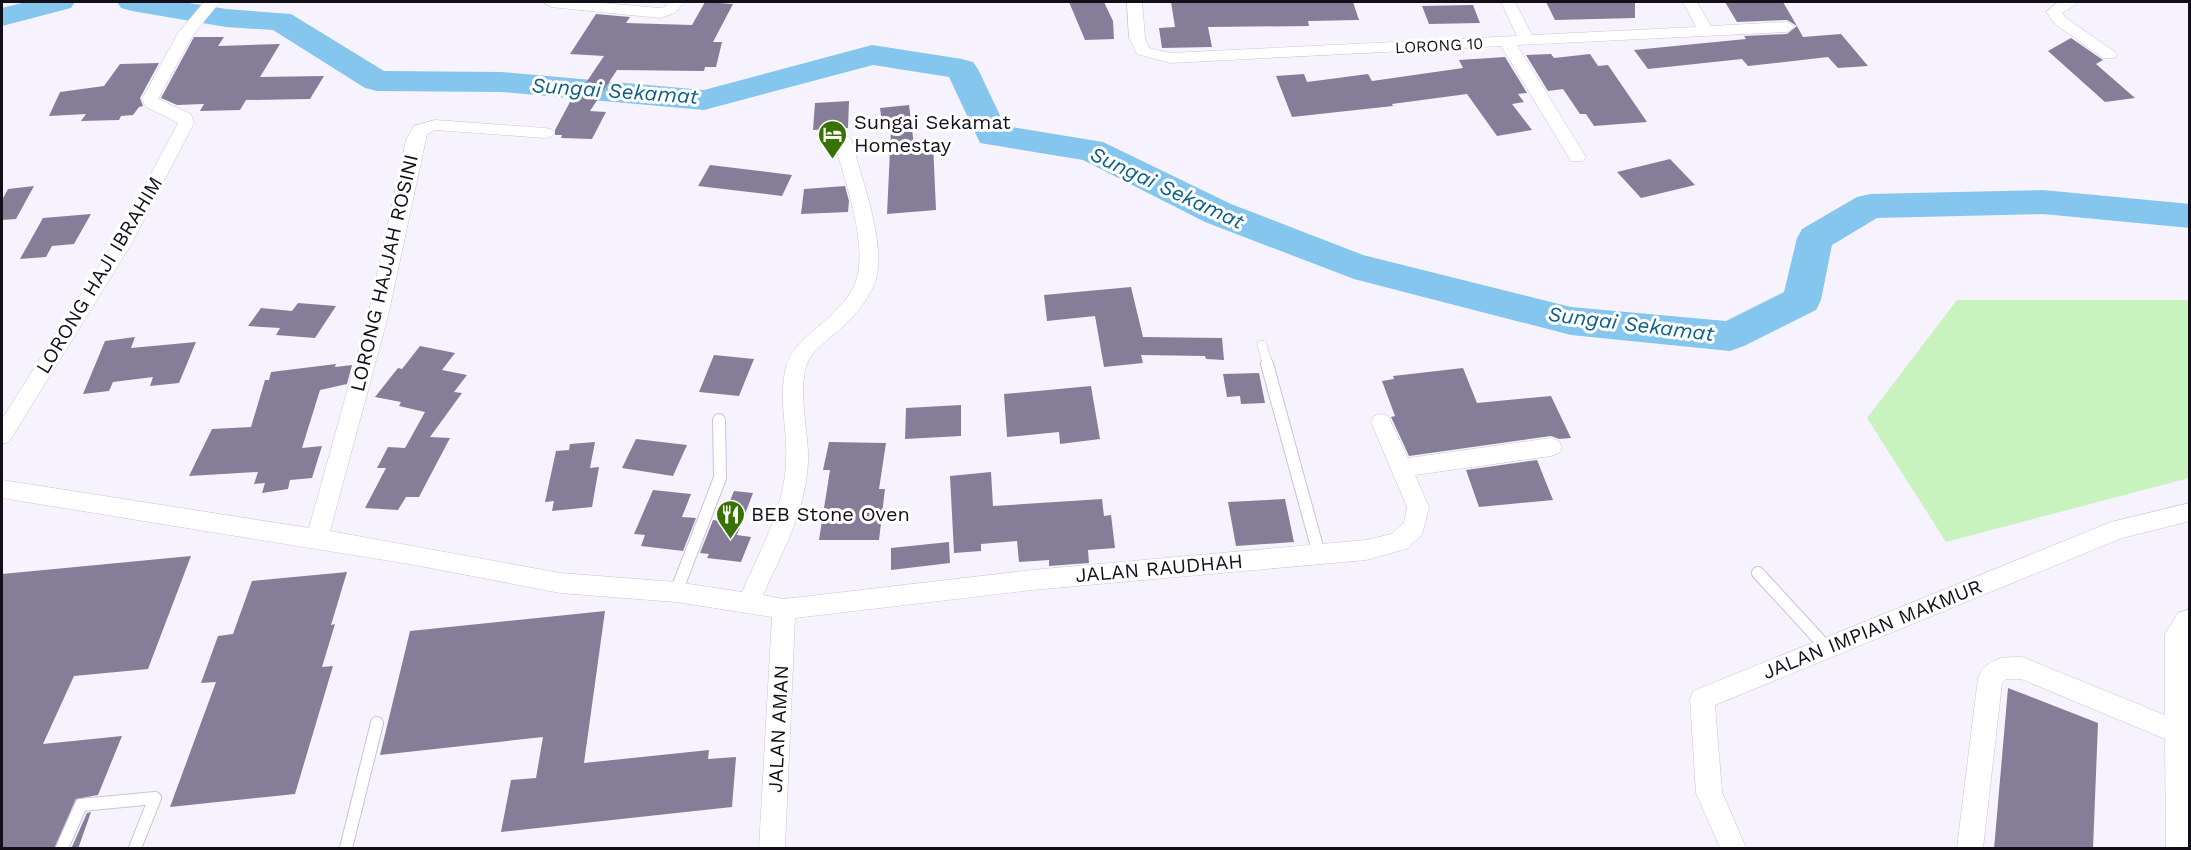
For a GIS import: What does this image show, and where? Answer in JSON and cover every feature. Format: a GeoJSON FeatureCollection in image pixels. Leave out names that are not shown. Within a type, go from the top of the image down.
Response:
{"type":"FeatureCollection","features":[{"type":"Feature","properties":{"kind":"street","name":"LORONG HAJI IBRAHIM"},"geometry":{"type":"LineString","coordinates":[[2,436],[123,243],[186,123],[185,118],[181,115],[152,103],[150,99],[186,33],[212,2]]}},
{"type":"Feature","properties":{"kind":"street"},"geometry":{"type":"LineString","coordinates":[[551,2],[660,13],[670,10],[676,2]]}},
{"type":"Feature","properties":{"kind":"street","name":"LORONG 10"},"geometry":{"type":"LineString","coordinates":[[1134,2],[1137,38],[1143,51],[1170,58],[1787,27]]}},
{"type":"Feature","properties":{"kind":"street"},"geometry":{"type":"LineString","coordinates":[[1508,2],[1527,40]]}},
{"type":"Feature","properties":{"kind":"street"},"geometry":{"type":"LineString","coordinates":[[1690,2],[1706,31]]}},
{"type":"Feature","properties":{"kind":"street"},"geometry":{"type":"LineString","coordinates":[[2070,2],[2060,6],[2054,12],[2060,21],[2109,55]]}},
{"type":"Feature","properties":{"kind":"street"},"geometry":{"type":"LineString","coordinates":[[1506,41],[1577,157]]}},
{"type":"Feature","properties":{"kind":"street","name":"LORONG HAJJAH ROSINI"},"geometry":{"type":"LineString","coordinates":[[317,539],[378,316],[415,140],[420,130],[435,124],[545,133]]}},
{"type":"Feature","properties":{"kind":"street"},"geometry":{"type":"LineString","coordinates":[[748,604],[777,539],[794,482],[797,462],[792,390],[797,363],[812,342],[837,321],[860,296],[868,272],[867,245],[843,141]]}},
{"type":"Feature","properties":{"kind":"street","name":"JALAN RAUDHAH"},"geometry":{"type":"LineString","coordinates":[[2,489],[416,555],[560,583],[676,592],[784,609],[1032,580],[1366,550],[1398,542],[1414,528],[1418,507],[1381,422]]}},
{"type":"Feature","properties":{"kind":"street"},"geometry":{"type":"LineString","coordinates":[[1401,468],[1551,447]]}},
{"type":"Feature","properties":{"kind":"street","name":"JALAN IMPIAN MAKMUR"},"geometry":{"type":"LineString","coordinates":[[1733,849],[1708,792],[1702,699],[2119,529],[2190,512]]}},
{"type":"Feature","properties":{"kind":"street","name":"JALAN AMAN"},"geometry":{"type":"LineString","coordinates":[[772,849],[784,609]]}},
{"type":"Feature","properties":{"kind":"street"},"geometry":{"type":"LineString","coordinates":[[2179,849],[2180,733],[2177,634],[2186,620],[2190,620]]}},
{"type":"Feature","properties":{"kind":"street"},"geometry":{"type":"LineString","coordinates":[[1970,849],[1990,678],[2001,668],[2022,668],[2180,733]]}},
{"type":"Feature","properties":{"kind":"lane"},"geometry":{"type":"LineString","coordinates":[[1262,345],[1319,554]]}},
{"type":"Feature","properties":{"kind":"lane"},"geometry":{"type":"LineString","coordinates":[[676,592],[720,478],[719,420]]}},
{"type":"Feature","properties":{"kind":"lane"},"geometry":{"type":"LineString","coordinates":[[1758,573],[1827,648]]}},
{"type":"Feature","properties":{"kind":"lane"},"geometry":{"type":"LineString","coordinates":[[346,849],[377,723]]}},
{"type":"Feature","properties":{"kind":"lane"},"geometry":{"type":"LineString","coordinates":[[62,849],[81,805],[155,798],[135,849]]}},
{"type":"Feature","properties":{"kind":"green space"},"geometry":{"type":"Polygon","coordinates":[[[1957,300],[2189,300],[2189,478],[1946,542],[1867,418],[1957,300]]]}},
{"type":"Feature","properties":{"kind":"building"},"geometry":{"type":"Polygon","coordinates":[[[705,2],[733,4],[713,42],[722,42],[716,67],[705,67],[704,71],[617,70],[590,111],[606,112],[592,139],[561,138],[562,135],[555,135],[555,130],[570,102],[573,102],[604,56],[570,54],[596,14],[630,17],[626,23],[692,25],[705,2]]]}},
{"type":"Feature","properties":{"kind":"building"},"geometry":{"type":"Polygon","coordinates":[[[1069,2],[1104,2],[1113,21],[1114,39],[1085,40],[1069,2]]]}},
{"type":"Feature","properties":{"kind":"building"},"geometry":{"type":"Polygon","coordinates":[[[1171,2],[1353,2],[1359,20],[1308,21],[1309,26],[1208,27],[1212,47],[1162,48],[1159,28],[1175,27],[1171,2]]]}},
{"type":"Feature","properties":{"kind":"building"},"geometry":{"type":"Polygon","coordinates":[[[1546,2],[1635,2],[1635,18],[1555,20],[1546,2]]]}},
{"type":"Feature","properties":{"kind":"building"},"geometry":{"type":"Polygon","coordinates":[[[1725,2],[1783,2],[1797,26],[1787,20],[1737,22],[1725,2]]]}},
{"type":"Feature","properties":{"kind":"building"},"geometry":{"type":"Polygon","coordinates":[[[1473,5],[1480,23],[1429,24],[1422,6],[1473,5]]]}},
{"type":"Feature","properties":{"kind":"building"},"geometry":{"type":"Polygon","coordinates":[[[1797,26],[1803,37],[1841,34],[1868,66],[1838,68],[1828,57],[1748,66],[1742,59],[1648,69],[1634,50],[1746,39],[1744,36],[1787,34],[1797,26]]]}},
{"type":"Feature","properties":{"kind":"building"},"geometry":{"type":"Polygon","coordinates":[[[194,37],[224,37],[218,46],[280,44],[260,77],[324,76],[310,99],[246,100],[240,110],[200,111],[204,104],[177,105],[161,98],[194,37]]]}},
{"type":"Feature","properties":{"kind":"building"},"geometry":{"type":"Polygon","coordinates":[[[2071,38],[2103,60],[2096,64],[2135,98],[2105,102],[2048,51],[2071,38]]]}},
{"type":"Feature","properties":{"kind":"building"},"geometry":{"type":"Polygon","coordinates":[[[1551,54],[1554,58],[1590,54],[1598,66],[1608,65],[1647,122],[1594,126],[1586,114],[1580,114],[1563,89],[1548,91],[1526,55],[1551,54]]]}},
{"type":"Feature","properties":{"kind":"building"},"geometry":{"type":"Polygon","coordinates":[[[1505,57],[1527,93],[1518,94],[1524,102],[1512,104],[1532,130],[1497,136],[1467,94],[1392,104],[1393,106],[1292,117],[1276,76],[1304,74],[1307,82],[1368,74],[1372,81],[1463,68],[1459,60],[1505,57]]]}},
{"type":"Feature","properties":{"kind":"building"},"geometry":{"type":"Polygon","coordinates":[[[159,63],[140,98],[143,106],[139,107],[133,115],[121,116],[119,120],[81,121],[86,114],[49,116],[60,92],[104,86],[120,64],[159,63]]]}},
{"type":"Feature","properties":{"kind":"building"},"geometry":{"type":"Polygon","coordinates":[[[849,101],[848,128],[813,130],[815,103],[849,101]]]}},
{"type":"Feature","properties":{"kind":"building"},"geometry":{"type":"Polygon","coordinates":[[[909,105],[914,145],[933,143],[936,210],[887,214],[891,129],[883,130],[880,108],[909,105]]]}},
{"type":"Feature","properties":{"kind":"building"},"geometry":{"type":"Polygon","coordinates":[[[1670,159],[1695,185],[1641,198],[1617,172],[1670,159]]]}},
{"type":"Feature","properties":{"kind":"building"},"geometry":{"type":"Polygon","coordinates":[[[710,165],[792,175],[782,196],[698,186],[710,165]]]}},
{"type":"Feature","properties":{"kind":"building"},"geometry":{"type":"Polygon","coordinates":[[[34,186],[16,219],[2,220],[2,200],[8,189],[34,186]]]}},
{"type":"Feature","properties":{"kind":"building"},"geometry":{"type":"Polygon","coordinates":[[[845,186],[849,201],[848,212],[801,214],[804,189],[845,186]]]}},
{"type":"Feature","properties":{"kind":"building"},"geometry":{"type":"Polygon","coordinates":[[[91,214],[74,244],[52,246],[46,257],[20,259],[43,218],[91,214]]]}},
{"type":"Feature","properties":{"kind":"building"},"geometry":{"type":"Polygon","coordinates":[[[1131,287],[1143,337],[1222,338],[1224,360],[1206,359],[1205,356],[1141,355],[1143,363],[1104,367],[1095,316],[1047,321],[1044,295],[1131,287]]]}},
{"type":"Feature","properties":{"kind":"building"},"geometry":{"type":"Polygon","coordinates":[[[298,303],[336,306],[315,338],[276,335],[280,328],[248,326],[261,308],[292,311],[298,303]]]}},
{"type":"Feature","properties":{"kind":"building"},"geometry":{"type":"Polygon","coordinates":[[[135,337],[131,348],[196,342],[179,383],[150,386],[153,377],[113,382],[109,391],[83,394],[105,341],[135,337]]]}},
{"type":"Feature","properties":{"kind":"building"},"geometry":{"type":"Polygon","coordinates":[[[420,346],[455,353],[442,370],[467,375],[454,392],[462,393],[430,437],[450,438],[419,497],[406,497],[398,510],[365,508],[386,468],[377,468],[388,447],[405,448],[425,412],[399,406],[401,402],[375,397],[398,368],[402,369],[420,346]]]}},
{"type":"Feature","properties":{"kind":"building"},"geometry":{"type":"Polygon","coordinates":[[[714,355],[754,359],[739,396],[699,392],[714,355]]]}},
{"type":"Feature","properties":{"kind":"building"},"geometry":{"type":"Polygon","coordinates":[[[336,364],[335,367],[352,365],[347,384],[320,390],[302,448],[322,446],[312,478],[290,480],[288,489],[262,493],[265,483],[254,484],[258,472],[189,476],[212,429],[251,427],[265,380],[269,380],[271,372],[336,364]]]}},
{"type":"Feature","properties":{"kind":"building"},"geometry":{"type":"Polygon","coordinates":[[[1463,368],[1477,403],[1551,396],[1571,438],[1559,439],[1551,436],[1409,456],[1391,417],[1395,416],[1382,381],[1394,379],[1393,376],[1463,368]]]}},
{"type":"Feature","properties":{"kind":"building"},"geometry":{"type":"Polygon","coordinates":[[[1259,373],[1265,403],[1241,404],[1240,396],[1227,397],[1223,374],[1259,373]]]}},
{"type":"Feature","properties":{"kind":"building"},"geometry":{"type":"Polygon","coordinates":[[[1091,386],[1100,439],[1060,444],[1059,432],[1007,437],[1004,394],[1091,386]]]}},
{"type":"Feature","properties":{"kind":"building"},"geometry":{"type":"Polygon","coordinates":[[[961,405],[961,436],[905,439],[906,408],[961,405]]]}},
{"type":"Feature","properties":{"kind":"building"},"geometry":{"type":"Polygon","coordinates":[[[636,439],[687,445],[673,476],[622,468],[636,439]]]}},
{"type":"Feature","properties":{"kind":"building"},"geometry":{"type":"Polygon","coordinates":[[[595,442],[590,468],[599,467],[592,507],[552,511],[554,501],[545,502],[556,451],[569,450],[570,444],[595,442]]]}},
{"type":"Feature","properties":{"kind":"building"},"geometry":{"type":"Polygon","coordinates":[[[829,442],[886,443],[879,489],[885,489],[879,540],[819,540],[830,470],[823,470],[829,442]]]}},
{"type":"Feature","properties":{"kind":"building"},"geometry":{"type":"Polygon","coordinates":[[[1537,460],[1553,500],[1479,507],[1466,470],[1537,460]]]}},
{"type":"Feature","properties":{"kind":"building"},"geometry":{"type":"Polygon","coordinates":[[[991,472],[993,506],[1102,499],[1104,516],[1111,515],[1115,548],[1088,550],[1089,563],[1049,566],[1049,560],[1019,562],[1017,541],[981,544],[981,551],[954,553],[950,476],[991,472]]]}},
{"type":"Feature","properties":{"kind":"building"},"geometry":{"type":"Polygon","coordinates":[[[653,490],[691,494],[682,517],[696,518],[683,551],[641,546],[645,535],[634,534],[653,490]]]}},
{"type":"Feature","properties":{"kind":"building"},"geometry":{"type":"Polygon","coordinates":[[[734,491],[753,493],[737,535],[751,537],[741,562],[707,558],[709,554],[700,553],[713,520],[722,521],[734,491]]]}},
{"type":"Feature","properties":{"kind":"building"},"geometry":{"type":"Polygon","coordinates":[[[1285,499],[1294,542],[1236,546],[1228,502],[1285,499]]]}},
{"type":"Feature","properties":{"kind":"building"},"geometry":{"type":"Polygon","coordinates":[[[949,542],[950,563],[891,570],[891,548],[949,542]]]}},
{"type":"Feature","properties":{"kind":"building"},"geometry":{"type":"Polygon","coordinates":[[[191,556],[148,669],[74,676],[43,744],[122,736],[98,795],[76,799],[54,849],[2,849],[2,574],[191,556]]]}},
{"type":"Feature","properties":{"kind":"building"},"geometry":{"type":"Polygon","coordinates":[[[347,572],[331,625],[335,624],[322,667],[333,666],[295,794],[170,807],[216,682],[201,683],[218,636],[233,634],[252,581],[347,572]]]}},
{"type":"Feature","properties":{"kind":"building"},"geometry":{"type":"Polygon","coordinates":[[[605,611],[584,763],[709,750],[708,759],[736,757],[732,807],[501,832],[511,780],[536,778],[543,737],[380,755],[410,631],[605,611]]]}},
{"type":"Feature","properties":{"kind":"building"},"geometry":{"type":"Polygon","coordinates":[[[2008,688],[2098,723],[2093,849],[1994,849],[2008,688]]]}},
{"type":"Feature","properties":{"kind":"building"},"geometry":{"type":"Polygon","coordinates":[[[91,812],[78,849],[71,849],[87,813],[91,812]]]}},
{"type":"Feature","properties":{"kind":"waterway","name":"Sungai Sekamat"},"geometry":{"type":"LineString","coordinates":[[2,17],[60,2]]}},
{"type":"Feature","properties":{"kind":"waterway","name":"Sungai Sekamat"},"geometry":{"type":"LineString","coordinates":[[132,2],[226,18],[280,21],[377,81],[501,82],[704,100],[872,55],[962,69],[992,135],[1091,150],[1218,213],[1354,266],[1571,321],[1730,336],[1802,300],[1815,238],[1870,206],[2043,202],[2190,216]]}},
{"type":"Feature","properties":{"kind":"place","name":"Sungai Sekamat Homestay"},"geometry":{"type":"Point","coordinates":[833,160]}},
{"type":"Feature","properties":{"kind":"place","name":"BEB Stone Oven"},"geometry":{"type":"Point","coordinates":[730,540]}}]}
